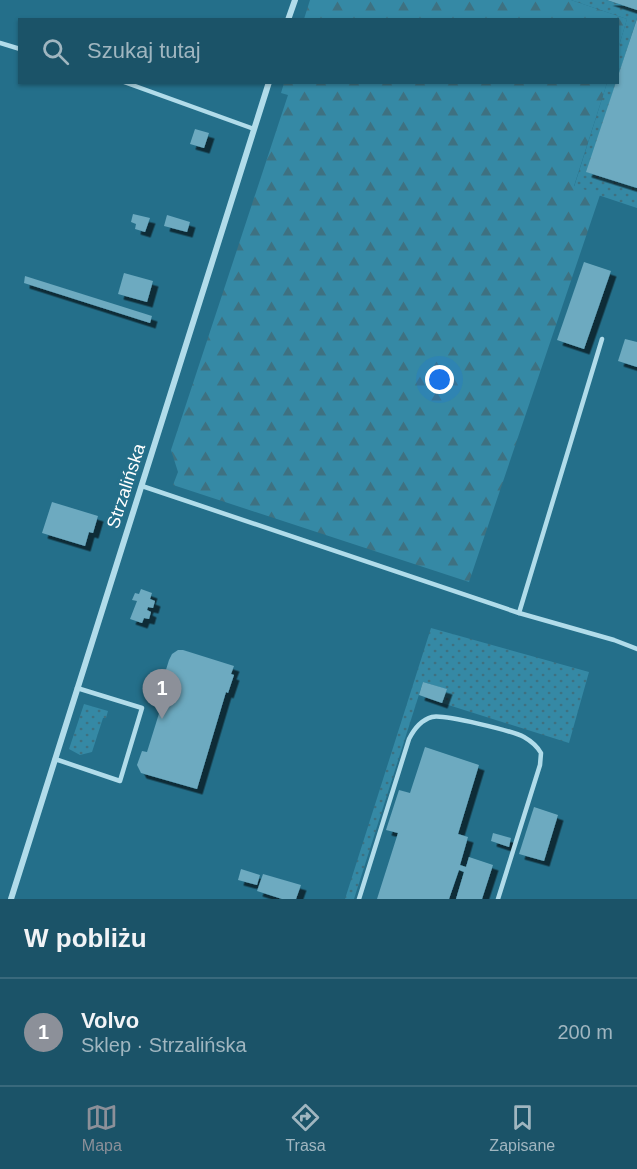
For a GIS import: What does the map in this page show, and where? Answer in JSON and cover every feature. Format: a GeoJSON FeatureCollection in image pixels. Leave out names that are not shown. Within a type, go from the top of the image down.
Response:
{"type":"FeatureCollection","features":[{"type":"Feature","properties":{"kind":"street"},"geometry":{"type":"LineString","coordinates":[[289,18],[295,0]]}},
{"type":"Feature","properties":{"kind":"street","name":"Strzalińska"},"geometry":{"type":"LineString","coordinates":[[11,899],[268,84]]}},
{"type":"Feature","properties":{"kind":"lane"},"geometry":{"type":"LineString","coordinates":[[0,43],[18,48]]}},
{"type":"Feature","properties":{"kind":"lane"},"geometry":{"type":"LineString","coordinates":[[130,84],[254,129]]}},
{"type":"Feature","properties":{"kind":"lane"},"geometry":{"type":"LineString","coordinates":[[519,613],[602,339]]}},
{"type":"Feature","properties":{"kind":"lane"},"geometry":{"type":"LineString","coordinates":[[141,486],[519,613],[614,640],[637,649]]}},
{"type":"Feature","properties":{"kind":"lane"},"geometry":{"type":"LineString","coordinates":[[55,759],[120,781],[142,708],[77,688]]}},
{"type":"Feature","properties":{"kind":"lane"},"geometry":{"type":"LineString","coordinates":[[359,899],[412,732],[424,720],[441,716],[519,735],[538,748],[541,753],[540,765],[498,899]]}},
{"type":"Feature","properties":{"kind":"green space"},"geometry":{"type":"Polygon","coordinates":[[[310,0],[571,0],[627,19],[619,46],[619,18],[304,18],[310,0]]]}},
{"type":"Feature","properties":{"kind":"green space"},"geometry":{"type":"Polygon","coordinates":[[[571,0],[606,0],[637,10],[637,18],[619,74],[619,46],[627,19],[571,0]]]}},
{"type":"Feature","properties":{"kind":"green space"},"geometry":{"type":"Polygon","coordinates":[[[284,84],[607,84],[574,186],[600,195],[469,582],[173,485],[178,472],[171,450],[288,95],[281,93],[284,84]]]}},
{"type":"Feature","properties":{"kind":"green space"},"geometry":{"type":"Polygon","coordinates":[[[607,84],[616,84],[587,172],[637,188],[637,208],[574,187],[607,84]]]}},
{"type":"Feature","properties":{"kind":"green space"},"geometry":{"type":"Polygon","coordinates":[[[431,628],[589,672],[569,743],[442,703],[446,689],[423,682],[354,899],[345,899],[431,628]]]}},
{"type":"Feature","properties":{"kind":"green space"},"geometry":{"type":"Polygon","coordinates":[[[84,704],[108,711],[106,718],[103,718],[92,752],[80,755],[69,749],[84,704]]]}},
{"type":"Feature","properties":{"kind":"building"},"geometry":{"type":"Polygon","coordinates":[[[607,0],[637,0],[637,10],[607,0]]]}},
{"type":"Feature","properties":{"kind":"building"},"geometry":{"type":"Polygon","coordinates":[[[637,19],[637,188],[586,172],[615,84],[619,84],[619,73],[637,19]]]}},
{"type":"Feature","properties":{"kind":"building"},"geometry":{"type":"Polygon","coordinates":[[[195,129],[209,133],[204,148],[190,144],[195,129]]]}},
{"type":"Feature","properties":{"kind":"building"},"geometry":{"type":"Polygon","coordinates":[[[133,214],[150,218],[145,232],[135,229],[136,224],[131,222],[133,214]]]}},
{"type":"Feature","properties":{"kind":"building"},"geometry":{"type":"Polygon","coordinates":[[[167,215],[190,222],[187,232],[164,226],[167,215]]]}},
{"type":"Feature","properties":{"kind":"building"},"geometry":{"type":"Polygon","coordinates":[[[584,262],[611,271],[584,349],[557,340],[584,262]]]}},
{"type":"Feature","properties":{"kind":"building"},"geometry":{"type":"Polygon","coordinates":[[[124,273],[153,281],[147,302],[118,294],[124,273]]]}},
{"type":"Feature","properties":{"kind":"building"},"geometry":{"type":"Polygon","coordinates":[[[25,276],[152,316],[150,323],[24,283],[25,276]]]}},
{"type":"Feature","properties":{"kind":"building"},"geometry":{"type":"Polygon","coordinates":[[[625,339],[637,342],[637,367],[618,361],[625,339]]]}},
{"type":"Feature","properties":{"kind":"building"},"geometry":{"type":"Polygon","coordinates":[[[52,502],[98,516],[93,533],[89,532],[85,546],[42,533],[52,502]]]}},
{"type":"Feature","properties":{"kind":"building"},"geometry":{"type":"Polygon","coordinates":[[[141,589],[152,593],[150,599],[155,601],[153,608],[148,607],[147,610],[151,612],[149,619],[144,618],[142,623],[130,619],[137,601],[132,600],[135,593],[139,594],[141,589]]]}},
{"type":"Feature","properties":{"kind":"building"},"geometry":{"type":"Polygon","coordinates":[[[178,650],[234,666],[231,674],[234,675],[228,693],[226,692],[197,789],[141,773],[137,765],[142,751],[147,752],[171,675],[165,673],[169,660],[178,650]]]}},
{"type":"Feature","properties":{"kind":"building"},"geometry":{"type":"Polygon","coordinates":[[[423,682],[447,689],[442,703],[419,695],[423,682]]]}},
{"type":"Feature","properties":{"kind":"building"},"geometry":{"type":"Polygon","coordinates":[[[425,747],[479,765],[458,834],[468,837],[460,865],[466,867],[469,857],[493,865],[482,899],[456,899],[464,872],[459,870],[449,899],[377,899],[398,833],[386,830],[399,790],[410,793],[425,747]]]}},
{"type":"Feature","properties":{"kind":"building"},"geometry":{"type":"Polygon","coordinates":[[[534,807],[558,815],[544,861],[519,854],[534,807]]]}},
{"type":"Feature","properties":{"kind":"building"},"geometry":{"type":"Polygon","coordinates":[[[493,833],[511,838],[509,847],[491,841],[493,833]]]}},
{"type":"Feature","properties":{"kind":"building"},"geometry":{"type":"Polygon","coordinates":[[[241,869],[260,875],[257,885],[238,880],[241,869]]]}},
{"type":"Feature","properties":{"kind":"building"},"geometry":{"type":"Polygon","coordinates":[[[263,874],[301,885],[296,899],[282,899],[257,891],[263,874]]]}},
{"type":"Feature","properties":{"kind":"place","name":"Volvo"},"geometry":{"type":"Point","coordinates":[162,719]}}]}
